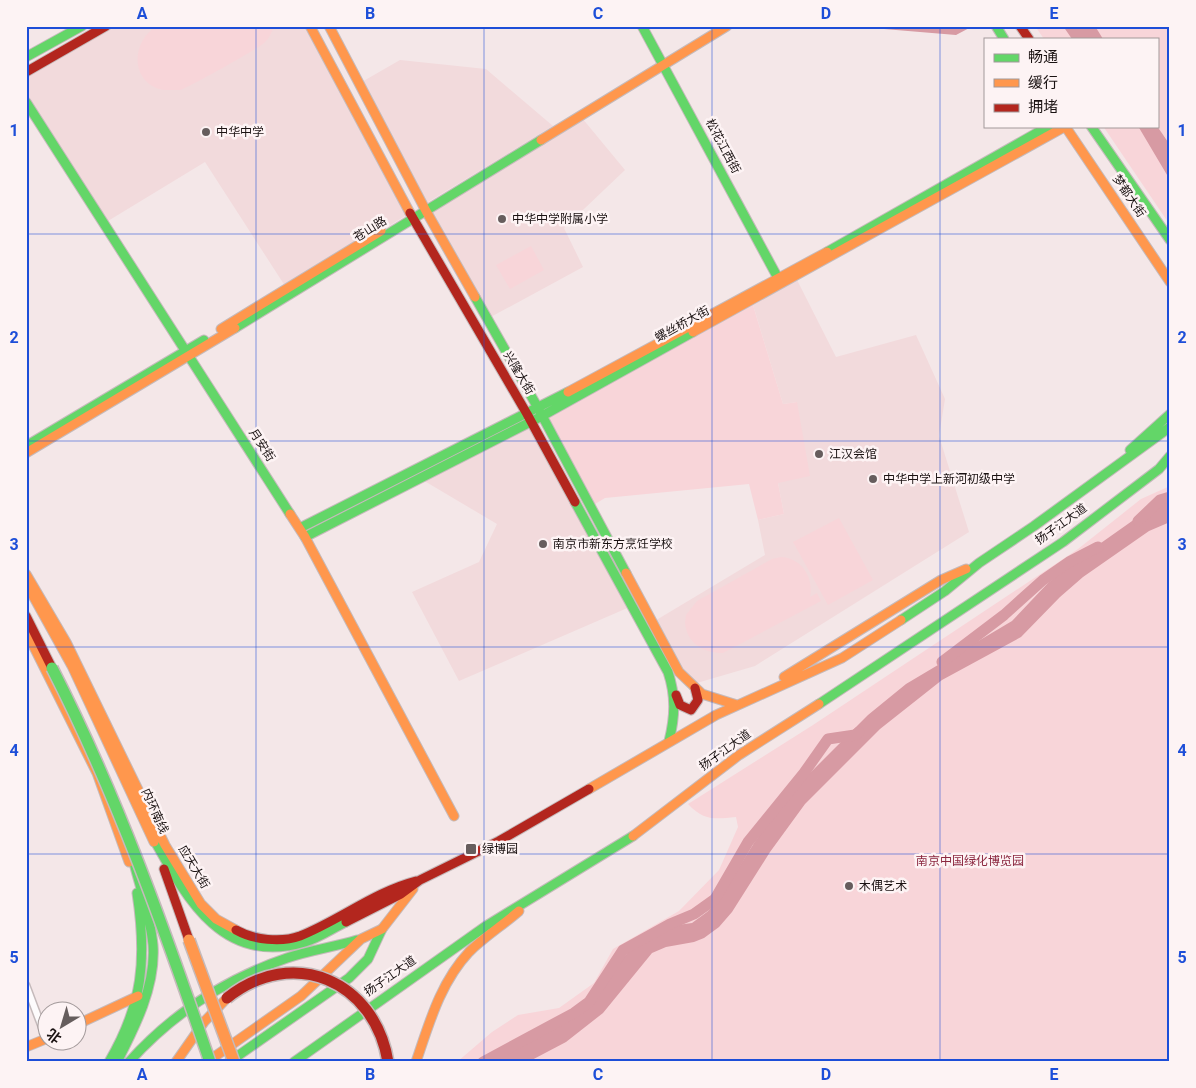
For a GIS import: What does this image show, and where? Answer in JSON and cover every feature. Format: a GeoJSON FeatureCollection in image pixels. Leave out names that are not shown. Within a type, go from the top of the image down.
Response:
{"type":"FeatureCollection","features":[{"type":"Feature","properties":{"kind":"main road"},"geometry":{"type":"LineString","coordinates":[[26,57],[82,26]]}},
{"type":"Feature","properties":{"kind":"main road"},"geometry":{"type":"LineString","coordinates":[[26,72],[106,26]]}},
{"type":"Feature","properties":{"kind":"main road","name":"兴隆大街"},"geometry":{"type":"LineString","coordinates":[[310,26],[411,216],[529,418],[632,606],[675,690],[675,711],[669,741]]}},
{"type":"Feature","properties":{"kind":"main road","name":"兴隆大街"},"geometry":{"type":"LineString","coordinates":[[329,26],[425,208],[540,412],[679,672],[702,694],[737,705]]}},
{"type":"Feature","properties":{"kind":"main road","name":"松花江西街"},"geometry":{"type":"LineString","coordinates":[[642,26],[779,280]]}},
{"type":"Feature","properties":{"kind":"main road","name":"苍山路"},"geometry":{"type":"LineString","coordinates":[[662,63],[716,26]]}},
{"type":"Feature","properties":{"kind":"main road","name":"苍山路"},"geometry":{"type":"LineString","coordinates":[[26,453],[662,63],[727,26]]}},
{"type":"Feature","properties":{"kind":"main road"},"geometry":{"type":"LineString","coordinates":[[1020,26],[1028,38]]}},
{"type":"Feature","properties":{"kind":"main road","name":"月安街"},"geometry":{"type":"LineString","coordinates":[[26,102],[302,532],[454,816]]}},
{"type":"Feature","properties":{"kind":"main road","name":"螺丝桥大街"},"geometry":{"type":"LineString","coordinates":[[540,412],[779,280],[1045,128]]}},
{"type":"Feature","properties":{"kind":"main road","name":"螺丝桥大街"},"geometry":{"type":"LineString","coordinates":[[302,532],[529,418],[1061,128]]}},
{"type":"Feature","properties":{"kind":"main road","name":"梦都大街"},"geometry":{"type":"LineString","coordinates":[[1066,128],[1170,282]]}},
{"type":"Feature","properties":{"kind":"main road","name":"梦都大街"},"geometry":{"type":"LineString","coordinates":[[1092,128],[1170,240]]}},
{"type":"Feature","properties":{"kind":"main road","name":"苍山路"},"geometry":{"type":"LineString","coordinates":[[26,446],[186,354]]}},
{"type":"Feature","properties":{"kind":"main road"},"geometry":{"type":"LineString","coordinates":[[1106,473],[1170,414]]}},
{"type":"Feature","properties":{"kind":"main road","name":"扬子江大道"},"geometry":{"type":"LineString","coordinates":[[737,705],[752,698],[942,580],[979,563],[1034,526],[1170,427]]}},
{"type":"Feature","properties":{"kind":"main road","name":"扬子江大道"},"geometry":{"type":"LineString","coordinates":[[294,1062],[486,926],[640,831],[739,755],[873,669],[1063,542],[1164,469],[1170,456]]}},
{"type":"Feature","properties":{"kind":"main road"},"geometry":{"type":"LineString","coordinates":[[1164,469],[1170,462]]}},
{"type":"Feature","properties":{"kind":"main road","name":"应天大街"},"geometry":{"type":"LineString","coordinates":[[26,574],[66,642],[166,845],[201,904],[216,919],[246,936],[278,940],[299,936],[394,887],[420,880]]}},
{"type":"Feature","properties":{"kind":"main road","name":"内环南线"},"geometry":{"type":"LineString","coordinates":[[26,583],[72,666],[152,836],[234,1062]]}},
{"type":"Feature","properties":{"kind":"main road"},"geometry":{"type":"LineString","coordinates":[[26,616],[80,720],[124,823],[209,1062]]}},
{"type":"Feature","properties":{"kind":"main road"},"geometry":{"type":"LineString","coordinates":[[26,631],[79,736],[118,823],[136,888],[144,930],[141,998],[109,1062]]}},
{"type":"Feature","properties":{"kind":"main road"},"geometry":{"type":"LineString","coordinates":[[675,690],[680,706],[691,710],[698,704],[699,700],[695,688]]}},
{"type":"Feature","properties":{"kind":"main road"},"geometry":{"type":"LineString","coordinates":[[152,836],[178,883],[199,912],[214,927],[229,937],[263,947],[278,948],[306,942],[401,894],[420,880],[487,847],[669,741],[737,705]]}},
{"type":"Feature","properties":{"kind":"main road"},"geometry":{"type":"LineString","coordinates":[[117,1062],[134,1031],[141,998],[151,969],[153,946],[124,823]]}},
{"type":"Feature","properties":{"kind":"main road","name":"扬子江大道"},"geometry":{"type":"LineString","coordinates":[[229,1062],[349,978],[368,959],[382,929],[420,880]]}},
{"type":"Feature","properties":{"kind":"main road"},"geometry":{"type":"LineString","coordinates":[[416,1062],[443,988],[459,963],[469,952],[508,922],[539,894]]}},
{"type":"Feature","properties":{"kind":"main road","name":"扬子江大道"},"geometry":{"type":"LineString","coordinates":[[209,1062],[301,996],[361,939],[382,929]]}},
{"type":"Feature","properties":{"kind":"main road"},"geometry":{"type":"LineString","coordinates":[[129,1062],[182,1013],[249,972],[290,958],[361,939]]}},
{"type":"Feature","properties":{"kind":"main road"},"geometry":{"type":"LineString","coordinates":[[176,1062],[204,1022],[241,986],[272,974],[304,973],[329,980],[354,994],[365,1005],[384,1037],[388,1062]]}},
{"type":"Feature","properties":{"kind":"main road"},"geometry":{"type":"LineString","coordinates":[[88,1020],[141,998]]}},
{"type":"Feature","properties":{"kind":"main road"},"geometry":{"type":"LineString","coordinates":[[224,1036],[238,1062]]}},
{"type":"Feature","properties":{"kind":"main road"},"geometry":{"type":"LineString","coordinates":[[26,1047],[38,1042]]}},
{"type":"Feature","properties":{"kind":"street"},"geometry":{"type":"LineString","coordinates":[[26,985],[38,1015]]}},
{"type":"Feature","properties":{"kind":"shaded area","name":"中华中学"},"geometry":{"type":"Polygon","coordinates":[[[107,26],[311,26],[410,213],[287,289],[205,162],[103,224],[26,102],[26,72],[107,26]]]}},
{"type":"Feature","properties":{"kind":"shaded area"},"geometry":{"type":"Polygon","coordinates":[[[848,26],[973,26],[956,35],[848,26]]]}},
{"type":"Feature","properties":{"kind":"shaded area"},"geometry":{"type":"Polygon","coordinates":[[[1063,26],[1095,26],[1102,38],[1071,38],[1063,26]]]}},
{"type":"Feature","properties":{"kind":"shaded area"},"geometry":{"type":"Polygon","coordinates":[[[400,60],[486,69],[553,126],[423,205],[360,83],[400,60]]]}},
{"type":"Feature","properties":{"kind":"shaded area","name":"中华中学附属小学"},"geometry":{"type":"Polygon","coordinates":[[[582,118],[625,170],[564,228],[583,267],[487,319],[427,211],[582,118]]]}},
{"type":"Feature","properties":{"kind":"shaded area"},"geometry":{"type":"Polygon","coordinates":[[[1158,127],[1170,145],[1170,180],[1139,128],[1158,127]]]}},
{"type":"Feature","properties":{"kind":"shaded area","name":"中华中学上新河初级中学"},"geometry":{"type":"Polygon","coordinates":[[[793,272],[836,357],[916,335],[945,399],[939,436],[969,532],[755,666],[690,685],[653,622],[765,555],[758,520],[784,514],[778,483],[797,402],[783,404],[750,295],[793,272]]]}},
{"type":"Feature","properties":{"kind":"shaded area","name":"南京市新东方烹饪学校"},"geometry":{"type":"Polygon","coordinates":[[[527,414],[632,606],[459,681],[412,592],[479,562],[497,524],[421,479],[417,470],[527,414]]]}},
{"type":"Feature","properties":{"kind":"shaded area"},"geometry":{"type":"Polygon","coordinates":[[[1170,501],[1170,522],[1149,531],[1083,577],[1060,597],[1021,637],[942,680],[880,729],[805,804],[770,852],[732,912],[719,927],[704,938],[694,942],[666,947],[652,953],[603,1013],[566,1042],[528,1062],[486,1062],[540,1035],[578,1011],[602,987],[635,943],[663,927],[692,923],[707,912],[718,901],[754,843],[791,792],[868,715],[906,684],[1012,621],[1048,583],[1074,562],[1142,514],[1170,501]]]}},
{"type":"Feature","properties":{"kind":"green space"},"geometry":{"type":"Polygon","coordinates":[[[157,26],[274,26],[264,43],[237,60],[185,88],[180,90],[164,90],[153,86],[145,80],[138,62],[138,52],[142,42],[148,33],[157,26]]]}},
{"type":"Feature","properties":{"kind":"green space"},"geometry":{"type":"Polygon","coordinates":[[[1035,26],[1170,26],[1170,225],[1104,128],[1158,128],[1158,38],[1043,38],[1035,26]]]}},
{"type":"Feature","properties":{"kind":"green space"},"geometry":{"type":"Polygon","coordinates":[[[531,246],[544,270],[510,289],[496,265],[531,246]]]}},
{"type":"Feature","properties":{"kind":"green space"},"geometry":{"type":"Polygon","coordinates":[[[752,302],[783,404],[797,402],[810,476],[778,483],[784,514],[758,520],[749,484],[605,498],[590,507],[542,416],[752,302]]]}},
{"type":"Feature","properties":{"kind":"green space","name":"南京中国绿化博览园"},"geometry":{"type":"Polygon","coordinates":[[[1170,486],[1170,1062],[457,1062],[492,1032],[518,1015],[559,1008],[594,983],[613,949],[679,911],[719,870],[738,827],[736,817],[710,818],[694,810],[688,804],[813,725],[1078,549],[1141,499],[1170,486]]]}},
{"type":"Feature","properties":{"kind":"green space"},"geometry":{"type":"Polygon","coordinates":[[[839,518],[873,580],[828,605],[793,542],[839,518]]]}},
{"type":"Feature","properties":{"kind":"green space"},"geometry":{"type":"Polygon","coordinates":[[[781,557],[795,561],[805,570],[810,583],[810,597],[817,593],[821,601],[723,653],[716,653],[697,646],[689,636],[685,623],[686,615],[697,601],[772,559],[781,557]]]}},
{"type":"Feature","properties":{"kind":"waterway"},"geometry":{"type":"LineString","coordinates":[[1138,521],[1160,500],[1170,497]]}},
{"type":"Feature","properties":{"kind":"waterway"},"geometry":{"type":"LineString","coordinates":[[942,662],[1004,615],[1043,580],[1069,562],[1098,547]]}},
{"type":"Feature","properties":{"kind":"waterway"},"geometry":{"type":"LineString","coordinates":[[483,1062],[574,1013],[589,1002],[623,950],[670,924],[694,914],[715,899],[748,842],[804,773],[828,739],[855,735],[859,732]]}},
{"type":"Feature","properties":{"kind":"traffic: fast"},"geometry":{"type":"LineString","coordinates":[[26,57],[82,26]]}},
{"type":"Feature","properties":{"kind":"traffic: fast"},"geometry":{"type":"LineString","coordinates":[[642,26],[779,280]]}},
{"type":"Feature","properties":{"kind":"traffic: fast"},"geometry":{"type":"LineString","coordinates":[[996,26],[1003,38]]}},
{"type":"Feature","properties":{"kind":"traffic: fast"},"geometry":{"type":"LineString","coordinates":[[26,102],[290,514]]}},
{"type":"Feature","properties":{"kind":"traffic: fast"},"geometry":{"type":"LineString","coordinates":[[827,252],[1045,128]]}},
{"type":"Feature","properties":{"kind":"traffic: fast"},"geometry":{"type":"LineString","coordinates":[[1092,128],[1170,240]]}},
{"type":"Feature","properties":{"kind":"traffic: fast"},"geometry":{"type":"LineString","coordinates":[[235,328],[541,140]]}},
{"type":"Feature","properties":{"kind":"traffic: fast"},"geometry":{"type":"LineString","coordinates":[[475,297],[538,408],[626,573]]}},
{"type":"Feature","properties":{"kind":"traffic: fast"},"geometry":{"type":"LineString","coordinates":[[305,537],[542,416],[693,332]]}},
{"type":"Feature","properties":{"kind":"traffic: fast"},"geometry":{"type":"LineString","coordinates":[[26,446],[204,340]]}},
{"type":"Feature","properties":{"kind":"traffic: fast"},"geometry":{"type":"LineString","coordinates":[[300,528],[568,392]]}},
{"type":"Feature","properties":{"kind":"traffic: fast"},"geometry":{"type":"LineString","coordinates":[[1130,450],[1170,414]]}},
{"type":"Feature","properties":{"kind":"traffic: fast"},"geometry":{"type":"LineString","coordinates":[[901,620],[945,591],[979,563],[1034,526],[1170,427]]}},
{"type":"Feature","properties":{"kind":"traffic: fast"},"geometry":{"type":"LineString","coordinates":[[819,704],[1063,542],[1159,469],[1170,456]]}},
{"type":"Feature","properties":{"kind":"traffic: fast"},"geometry":{"type":"LineString","coordinates":[[575,502],[668,672],[674,706],[669,741]]}},
{"type":"Feature","properties":{"kind":"traffic: fast"},"geometry":{"type":"LineString","coordinates":[[52,668],[98,764],[138,862],[210,1062]]}},
{"type":"Feature","properties":{"kind":"traffic: fast"},"geometry":{"type":"LineString","coordinates":[[152,836],[193,903],[210,921],[229,936],[251,945],[276,947],[305,942],[346,922]]}},
{"type":"Feature","properties":{"kind":"traffic: fast"},"geometry":{"type":"LineString","coordinates":[[294,1062],[486,926],[633,836]]}},
{"type":"Feature","properties":{"kind":"traffic: fast"},"geometry":{"type":"LineString","coordinates":[[117,1062],[143,1006],[148,991],[153,960],[153,945],[149,921],[131,851]]}},
{"type":"Feature","properties":{"kind":"traffic: fast"},"geometry":{"type":"LineString","coordinates":[[109,1062],[129,1020],[140,981],[142,939],[137,893]]}},
{"type":"Feature","properties":{"kind":"traffic: fast"},"geometry":{"type":"LineString","coordinates":[[229,1062],[349,978],[368,959],[382,929]]}},
{"type":"Feature","properties":{"kind":"traffic: fast"},"geometry":{"type":"LineString","coordinates":[[129,1062],[163,1028],[222,987],[287,958],[357,940]]}},
{"type":"Feature","properties":{"kind":"traffic: slow"},"geometry":{"type":"LineString","coordinates":[[310,26],[410,213]]}},
{"type":"Feature","properties":{"kind":"traffic: slow"},"geometry":{"type":"LineString","coordinates":[[329,26],[426,211],[475,297]]}},
{"type":"Feature","properties":{"kind":"traffic: slow"},"geometry":{"type":"LineString","coordinates":[[541,140],[727,26]]}},
{"type":"Feature","properties":{"kind":"traffic: slow"},"geometry":{"type":"LineString","coordinates":[[693,332],[1062,128]]}},
{"type":"Feature","properties":{"kind":"traffic: slow"},"geometry":{"type":"LineString","coordinates":[[1066,128],[1170,282]]}},
{"type":"Feature","properties":{"kind":"traffic: slow"},"geometry":{"type":"LineString","coordinates":[[221,329],[381,231]]}},
{"type":"Feature","properties":{"kind":"traffic: slow"},"geometry":{"type":"LineString","coordinates":[[568,392],[827,252]]}},
{"type":"Feature","properties":{"kind":"traffic: slow"},"geometry":{"type":"LineString","coordinates":[[26,453],[235,328]]}},
{"type":"Feature","properties":{"kind":"traffic: slow"},"geometry":{"type":"LineString","coordinates":[[290,514],[305,537],[454,816]]}},
{"type":"Feature","properties":{"kind":"traffic: slow"},"geometry":{"type":"LineString","coordinates":[[784,677],[941,580],[966,569]]}},
{"type":"Feature","properties":{"kind":"traffic: slow"},"geometry":{"type":"LineString","coordinates":[[626,573],[679,672],[702,694],[737,705]]}},
{"type":"Feature","properties":{"kind":"traffic: slow"},"geometry":{"type":"LineString","coordinates":[[26,574],[66,642],[165,845],[201,904],[216,919],[236,930]]}},
{"type":"Feature","properties":{"kind":"traffic: slow"},"geometry":{"type":"LineString","coordinates":[[26,583],[72,666],[154,842]]}},
{"type":"Feature","properties":{"kind":"traffic: slow"},"geometry":{"type":"LineString","coordinates":[[589,789],[716,715],[842,658],[901,620]]}},
{"type":"Feature","properties":{"kind":"traffic: slow"},"geometry":{"type":"LineString","coordinates":[[26,631],[97,773],[129,862]]}},
{"type":"Feature","properties":{"kind":"traffic: slow"},"geometry":{"type":"LineString","coordinates":[[633,836],[739,755],[819,704]]}},
{"type":"Feature","properties":{"kind":"traffic: slow"},"geometry":{"type":"LineString","coordinates":[[207,1062],[301,996],[361,939],[382,929],[413,889]]}},
{"type":"Feature","properties":{"kind":"traffic: slow"},"geometry":{"type":"LineString","coordinates":[[416,1062],[436,1004],[450,977],[469,952],[519,911]]}},
{"type":"Feature","properties":{"kind":"traffic: slow"},"geometry":{"type":"LineString","coordinates":[[189,940],[234,1062]]}},
{"type":"Feature","properties":{"kind":"traffic: slow"},"geometry":{"type":"LineString","coordinates":[[88,1019],[138,996]]}},
{"type":"Feature","properties":{"kind":"traffic: slow"},"geometry":{"type":"LineString","coordinates":[[176,1062],[204,1022],[227,998]]}},
{"type":"Feature","properties":{"kind":"traffic: slow"},"geometry":{"type":"LineString","coordinates":[[26,1047],[38,1042]]}},
{"type":"Feature","properties":{"kind":"traffic: jam"},"geometry":{"type":"LineString","coordinates":[[26,72],[106,26]]}},
{"type":"Feature","properties":{"kind":"traffic: jam"},"geometry":{"type":"LineString","coordinates":[[1020,26],[1028,38]]}},
{"type":"Feature","properties":{"kind":"traffic: jam"},"geometry":{"type":"LineString","coordinates":[[410,213],[527,414],[575,502]]}},
{"type":"Feature","properties":{"kind":"traffic: jam"},"geometry":{"type":"LineString","coordinates":[[26,616],[52,668]]}},
{"type":"Feature","properties":{"kind":"traffic: jam"},"geometry":{"type":"LineString","coordinates":[[676,695],[680,705],[691,710],[698,700],[695,688]]}},
{"type":"Feature","properties":{"kind":"traffic: jam"},"geometry":{"type":"LineString","coordinates":[[346,922],[401,894],[420,880],[499,841],[589,789]]}},
{"type":"Feature","properties":{"kind":"traffic: jam"},"geometry":{"type":"LineString","coordinates":[[164,869],[189,940]]}},
{"type":"Feature","properties":{"kind":"traffic: jam"},"geometry":{"type":"LineString","coordinates":[[236,930],[259,938],[276,940],[293,938],[315,929],[386,892],[416,881]]}},
{"type":"Feature","properties":{"kind":"traffic: jam"},"geometry":{"type":"LineString","coordinates":[[227,998],[252,982],[278,974],[304,974],[327,980],[349,992],[367,1010],[380,1034],[388,1062]]}},
{"type":"Feature","properties":{"kind":"place","name":"中华中学"},"geometry":{"type":"Point","coordinates":[206,132]}},
{"type":"Feature","properties":{"kind":"place","name":"中华中学附属小学"},"geometry":{"type":"Point","coordinates":[502,219]}},
{"type":"Feature","properties":{"kind":"place","name":"江汉会馆"},"geometry":{"type":"Point","coordinates":[819,454]}},
{"type":"Feature","properties":{"kind":"place","name":"中华中学上新河初级中学"},"geometry":{"type":"Point","coordinates":[873,479]}},
{"type":"Feature","properties":{"kind":"place","name":"南京市新东方烹饪学校"},"geometry":{"type":"Point","coordinates":[543,544]}},
{"type":"Feature","properties":{"kind":"place","name":"绿博园"},"geometry":{"type":"Point","coordinates":[471,849]}},
{"type":"Feature","properties":{"kind":"place","name":"木偶艺术"},"geometry":{"type":"Point","coordinates":[849,886]}}]}
